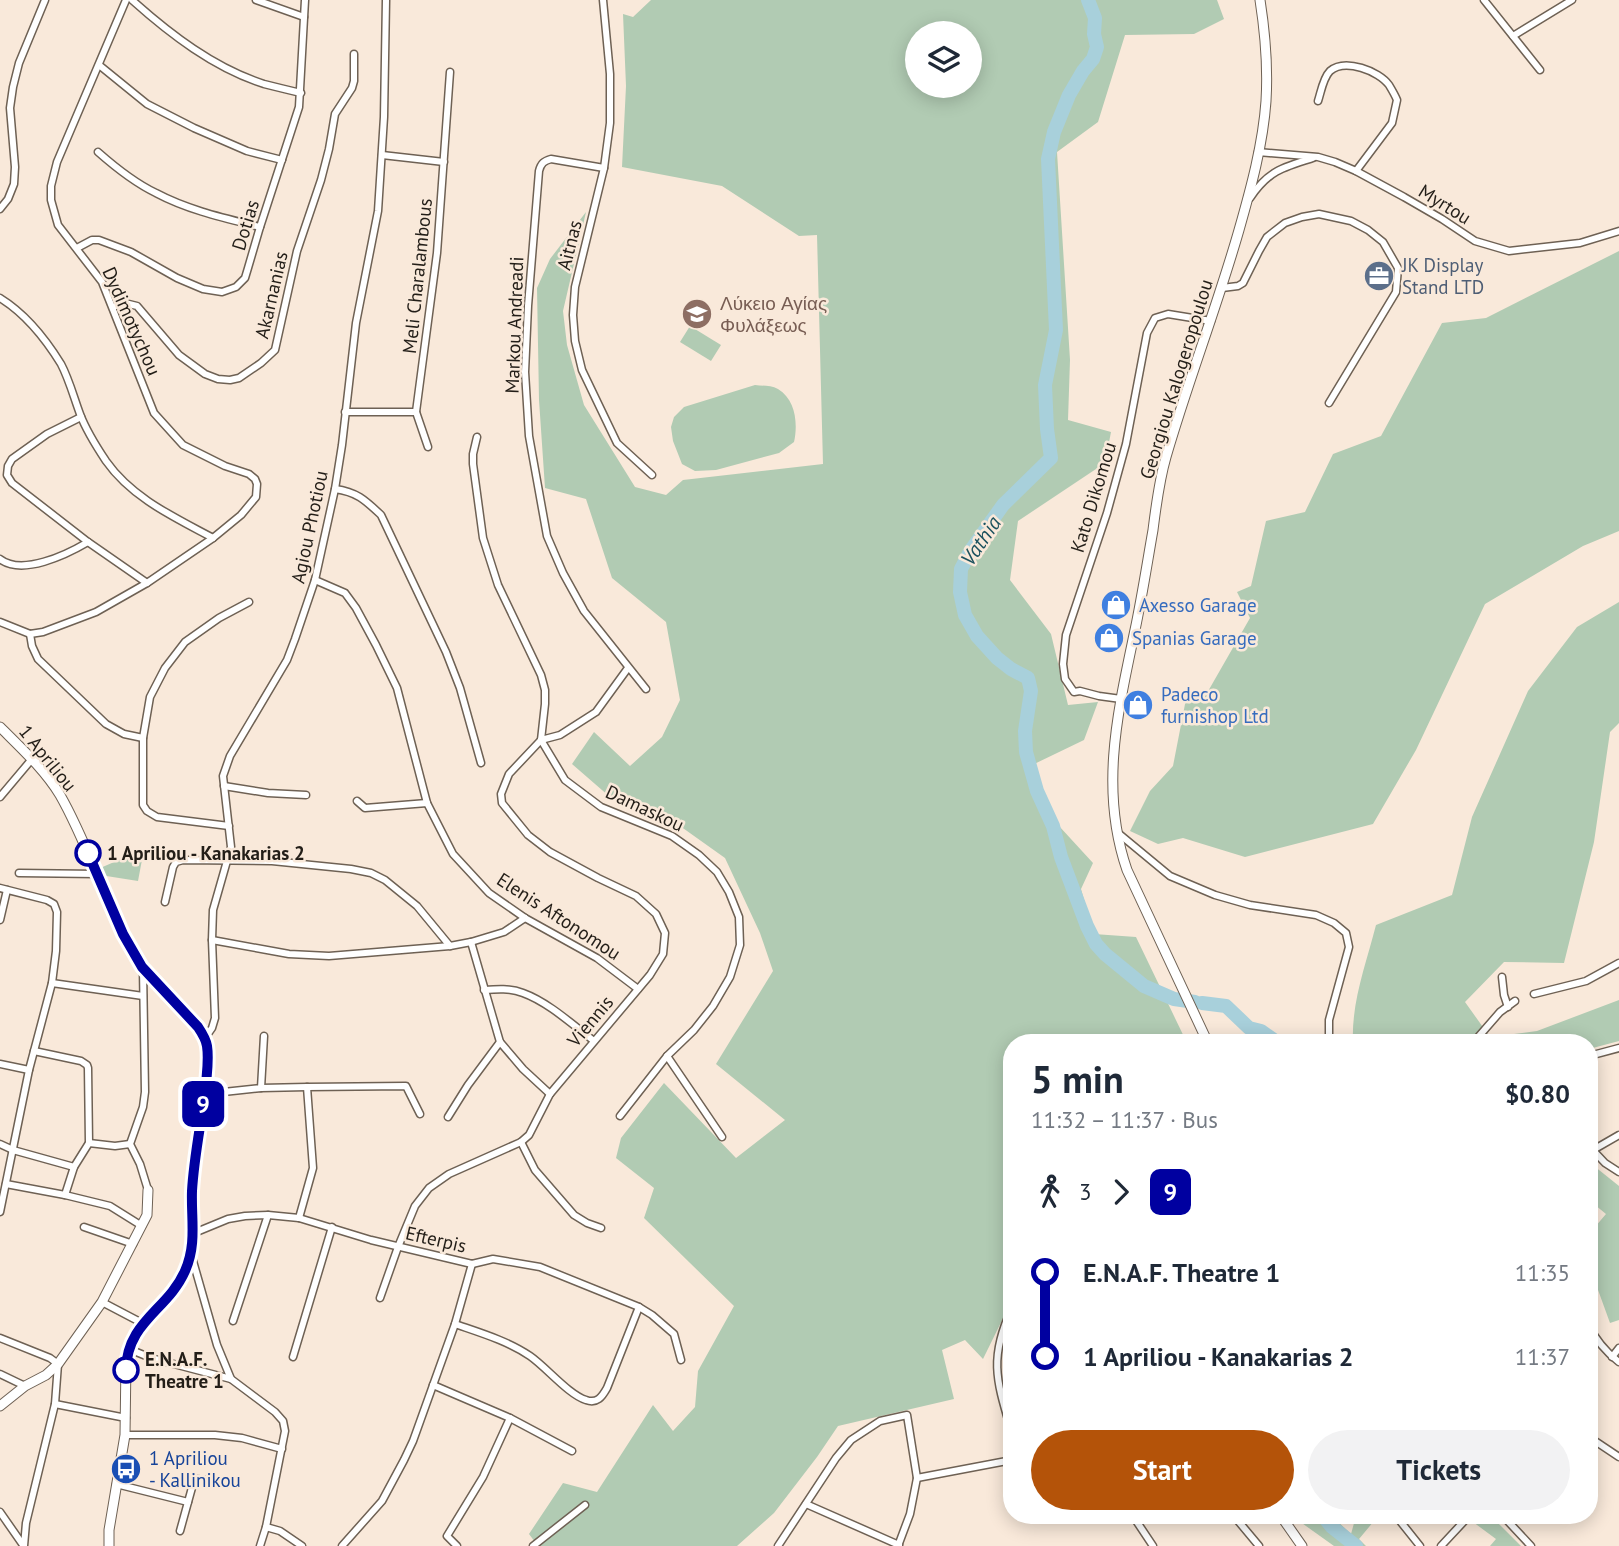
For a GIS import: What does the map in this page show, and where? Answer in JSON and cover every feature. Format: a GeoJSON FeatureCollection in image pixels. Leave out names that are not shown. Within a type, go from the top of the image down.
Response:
{"type":"FeatureCollection","features":[{"type":"Feature","properties":{"kind":"street"},"geometry":{"type":"LineString","coordinates":[[0,209],[14,184],[10,108],[13,87],[19,63],[45,0]]}},
{"type":"Feature","properties":{"kind":"street","name":"Dydimotychou"},"geometry":{"type":"LineString","coordinates":[[126,0],[57,162],[51,186],[51,200],[58,225],[102,282],[154,412],[183,445],[255,479],[256,496],[241,515],[213,538]]}},
{"type":"Feature","properties":{"kind":"street"},"geometry":{"type":"LineString","coordinates":[[132,0],[164,28],[218,63],[262,83],[300,93]]}},
{"type":"Feature","properties":{"kind":"street"},"geometry":{"type":"LineString","coordinates":[[256,0],[304,17]]}},
{"type":"Feature","properties":{"kind":"street","name":"Dotias"},"geometry":{"type":"LineString","coordinates":[[77,248],[92,240],[99,240],[131,252],[177,278],[203,289],[222,292],[236,287],[244,278],[299,107],[306,0]]}},
{"type":"Feature","properties":{"kind":"street","name":"Agiou Photiou"},"geometry":{"type":"LineString","coordinates":[[205,1038],[215,1018],[213,910],[232,847],[223,776],[230,756],[287,660],[315,580],[335,489],[355,323],[378,211],[384,117],[386,0]]}},
{"type":"Feature","properties":{"kind":"street","name":"Aitnas"},"geometry":{"type":"LineString","coordinates":[[603,0],[610,74],[610,123],[604,168],[575,287],[575,341],[582,370],[617,443],[652,475]]}},
{"type":"Feature","properties":{"kind":"street","name":"Georgiou Kalogeropoulou"},"geometry":{"type":"LineString","coordinates":[[1204,1034],[1127,870],[1118,834],[1111,783],[1121,699],[1143,591],[1163,470],[1222,288],[1247,203],[1258,152],[1266,98],[1260,0]]}},
{"type":"Feature","properties":{"kind":"street"},"geometry":{"type":"LineString","coordinates":[[1484,0],[1540,70]]}},
{"type":"Feature","properties":{"kind":"street"},"geometry":{"type":"LineString","coordinates":[[1513,36],[1572,1]]}},
{"type":"Feature","properties":{"kind":"street","name":"Akarnanias"},"geometry":{"type":"LineString","coordinates":[[113,307],[125,303],[137,306],[179,355],[205,374],[218,379],[239,378],[275,350],[297,251],[321,180],[335,114],[354,81],[354,54]]}},
{"type":"Feature","properties":{"kind":"street"},"geometry":{"type":"LineString","coordinates":[[99,65],[147,104],[247,151],[282,160]]}},
{"type":"Feature","properties":{"kind":"street"},"geometry":{"type":"LineString","coordinates":[[1318,102],[1326,77],[1331,70],[1344,65],[1366,69],[1388,83],[1397,100],[1392,123],[1356,171]]}},
{"type":"Feature","properties":{"kind":"street","name":"Meli Charalambous"},"geometry":{"type":"LineString","coordinates":[[416,412],[437,253],[450,72]]}},
{"type":"Feature","properties":{"kind":"street"},"geometry":{"type":"LineString","coordinates":[[98,152],[155,193],[199,211],[260,227]]}},
{"type":"Feature","properties":{"kind":"street","name":"Myrtou"},"geometry":{"type":"LineString","coordinates":[[1258,152],[1318,157],[1356,171],[1442,219],[1475,241],[1509,251],[1580,243],[1619,231]]}},
{"type":"Feature","properties":{"kind":"street"},"geometry":{"type":"LineString","coordinates":[[382,155],[444,162]]}},
{"type":"Feature","properties":{"kind":"street"},"geometry":{"type":"LineString","coordinates":[[1247,203],[1259,184],[1270,174],[1290,164],[1318,157]]}},
{"type":"Feature","properties":{"kind":"street","name":"Markou Andreadi"},"geometry":{"type":"LineString","coordinates":[[604,168],[551,159],[540,165],[525,372],[529,436],[547,536],[563,573],[584,611],[646,690]]}},
{"type":"Feature","properties":{"kind":"street"},"geometry":{"type":"LineString","coordinates":[[1222,288],[1243,284],[1267,237],[1285,223],[1302,217],[1319,214],[1352,221],[1382,242],[1398,268],[1396,292],[1329,402]]}},
{"type":"Feature","properties":{"kind":"street"},"geometry":{"type":"LineString","coordinates":[[0,298],[16,308],[33,325],[61,365],[91,437],[124,483],[150,503],[213,538],[147,583],[96,612],[43,632],[30,634],[0,622]]}},
{"type":"Feature","properties":{"kind":"street","name":"Kato Dikomou"},"geometry":{"type":"LineString","coordinates":[[1121,699],[1074,692],[1065,679],[1063,664],[1066,635],[1107,513],[1126,444],[1147,334],[1155,318],[1168,314],[1211,321]]}},
{"type":"Feature","properties":{"kind":"street"},"geometry":{"type":"LineString","coordinates":[[345,412],[416,412],[428,447]]}},
{"type":"Feature","properties":{"kind":"street"},"geometry":{"type":"LineString","coordinates":[[81,417],[47,434],[12,459],[6,475],[12,483],[88,542],[147,583]]}},
{"type":"Feature","properties":{"kind":"street"},"geometry":{"type":"LineString","coordinates":[[477,437],[473,464],[483,538],[498,584],[541,675],[545,690],[541,740],[560,736],[596,712],[628,668]]}},
{"type":"Feature","properties":{"kind":"street"},"geometry":{"type":"LineString","coordinates":[[335,489],[350,491],[365,499],[380,515],[446,652],[460,688],[481,763]]}},
{"type":"Feature","properties":{"kind":"street"},"geometry":{"type":"LineString","coordinates":[[0,559],[17,566],[28,565],[71,552],[88,542]]}},
{"type":"Feature","properties":{"kind":"street","name":"Elenis Aftonomou"},"geometry":{"type":"LineString","coordinates":[[315,580],[345,593],[376,645],[397,688],[427,803],[453,854],[489,892],[525,918],[597,958],[638,989]]}},
{"type":"Feature","properties":{"kind":"street"},"geometry":{"type":"LineString","coordinates":[[229,826],[157,817],[147,811],[143,805],[143,738],[150,696],[165,668],[185,642],[219,618],[249,602]]}},
{"type":"Feature","properties":{"kind":"street"},"geometry":{"type":"LineString","coordinates":[[30,634],[38,659],[106,724],[124,734],[143,738]]}},
{"type":"Feature","properties":{"kind":"street","name":"1 Apriliou"},"geometry":{"type":"LineString","coordinates":[[0,727],[32,759],[59,794],[123,934],[142,967],[205,1038]]}},
{"type":"Feature","properties":{"kind":"street","name":"Viennis"},"geometry":{"type":"LineString","coordinates":[[521,1142],[529,1135],[550,1094],[650,975],[663,954],[665,933],[656,914],[636,896],[551,852],[528,835],[502,803],[501,794],[509,774],[541,740]]}},
{"type":"Feature","properties":{"kind":"street","name":"Damaskou"},"geometry":{"type":"LineString","coordinates":[[541,740],[565,780],[601,807],[672,836],[699,855],[717,872],[739,917],[740,945],[730,977],[713,1006],[694,1030],[667,1056],[620,1116]]}},
{"type":"Feature","properties":{"kind":"street"},"geometry":{"type":"LineString","coordinates":[[0,797],[32,759]]}},
{"type":"Feature","properties":{"kind":"street"},"geometry":{"type":"LineString","coordinates":[[224,786],[268,793],[306,795]]}},
{"type":"Feature","properties":{"kind":"street"},"geometry":{"type":"LineString","coordinates":[[358,801],[365,808],[427,803]]}},
{"type":"Feature","properties":{"kind":"street"},"geometry":{"type":"LineString","coordinates":[[1118,834],[1170,876],[1215,895],[1250,905],[1316,915],[1334,923],[1346,933],[1349,947],[1329,1020],[1329,1034]]}},
{"type":"Feature","properties":{"kind":"street"},"geometry":{"type":"LineString","coordinates":[[165,902],[173,867],[176,862],[183,860],[272,861],[351,869],[371,873],[385,880],[417,906],[450,946]]}},
{"type":"Feature","properties":{"kind":"street"},"geometry":{"type":"LineString","coordinates":[[19,873],[97,874]]}},
{"type":"Feature","properties":{"kind":"street"},"geometry":{"type":"LineString","coordinates":[[0,920],[3,889],[47,900],[54,904],[57,912],[52,983],[29,1070],[0,1212]]}},
{"type":"Feature","properties":{"kind":"street"},"geometry":{"type":"LineString","coordinates":[[212,940],[289,954],[330,956],[471,942],[505,932],[525,918]]}},
{"type":"Feature","properties":{"kind":"street"},"geometry":{"type":"LineString","coordinates":[[471,942],[500,1042],[523,1069],[550,1094]]}},
{"type":"Feature","properties":{"kind":"street"},"geometry":{"type":"LineString","coordinates":[[1534,994],[1586,981],[1619,963]]}},
{"type":"Feature","properties":{"kind":"street"},"geometry":{"type":"LineString","coordinates":[[0,1406],[58,1364],[102,1302],[147,1215],[148,1190],[130,1144],[143,1107],[145,1092],[142,967]]}},
{"type":"Feature","properties":{"kind":"street"},"geometry":{"type":"LineString","coordinates":[[1502,977],[1508,1007]]}},
{"type":"Feature","properties":{"kind":"street"},"geometry":{"type":"LineString","coordinates":[[52,983],[143,996]]}},
{"type":"Feature","properties":{"kind":"street"},"geometry":{"type":"LineString","coordinates":[[484,990],[504,989],[523,993],[541,1002],[594,1041]]}},
{"type":"Feature","properties":{"kind":"street"},"geometry":{"type":"LineString","coordinates":[[1481,1034],[1515,1001]]}},
{"type":"Feature","properties":{"kind":"street"},"geometry":{"type":"LineString","coordinates":[[261,1088],[264,1036]]}},
{"type":"Feature","properties":{"kind":"street"},"geometry":{"type":"LineString","coordinates":[[109,1546],[125,1435],[126,1360],[129,1349],[142,1323],[180,1282],[191,1254],[194,1233],[192,1192],[208,1061],[205,1038]]}},
{"type":"Feature","properties":{"kind":"street"},"geometry":{"type":"LineString","coordinates":[[448,1117],[500,1042]]}},
{"type":"Feature","properties":{"kind":"street"},"geometry":{"type":"LineString","coordinates":[[1598,1054],[1619,1048]]}},
{"type":"Feature","properties":{"kind":"street"},"geometry":{"type":"LineString","coordinates":[[34,1051],[81,1061],[88,1068],[89,1143],[75,1167],[65,1195]]}},
{"type":"Feature","properties":{"kind":"street"},"geometry":{"type":"LineString","coordinates":[[667,1056],[722,1137]]}},
{"type":"Feature","properties":{"kind":"street"},"geometry":{"type":"LineString","coordinates":[[0,1064],[29,1070]]}},
{"type":"Feature","properties":{"kind":"street"},"geometry":{"type":"LineString","coordinates":[[205,1094],[261,1088],[406,1086],[420,1114]]}},
{"type":"Feature","properties":{"kind":"street"},"geometry":{"type":"LineString","coordinates":[[299,1218],[313,1168],[307,1087]]}},
{"type":"Feature","properties":{"kind":"street"},"geometry":{"type":"LineString","coordinates":[[1598,1145],[1619,1135]]}},
{"type":"Feature","properties":{"kind":"street"},"geometry":{"type":"LineString","coordinates":[[380,1298],[415,1206],[429,1188],[449,1174],[521,1142],[535,1170],[574,1215],[601,1228]]}},
{"type":"Feature","properties":{"kind":"street"},"geometry":{"type":"LineString","coordinates":[[89,1143],[115,1146],[130,1144]]}},
{"type":"Feature","properties":{"kind":"street"},"geometry":{"type":"LineString","coordinates":[[0,1144],[75,1167]]}},
{"type":"Feature","properties":{"kind":"street"},"geometry":{"type":"LineString","coordinates":[[1598,1156],[1619,1172]]}},
{"type":"Feature","properties":{"kind":"street"},"geometry":{"type":"LineString","coordinates":[[6,1184],[110,1206],[142,1226]]}},
{"type":"Feature","properties":{"kind":"street"},"geometry":{"type":"LineString","coordinates":[[233,1321],[268,1215]]}},
{"type":"Feature","properties":{"kind":"street","name":"Efterpis"},"geometry":{"type":"LineString","coordinates":[[194,1233],[228,1219],[245,1216],[299,1218],[398,1247],[472,1264],[494,1259],[540,1267],[639,1307],[652,1315],[674,1334],[681,1360]]}},
{"type":"Feature","properties":{"kind":"street"},"geometry":{"type":"LineString","coordinates":[[84,1227],[132,1244]]}},
{"type":"Feature","properties":{"kind":"street"},"geometry":{"type":"LineString","coordinates":[[293,1357],[332,1227]]}},
{"type":"Feature","properties":{"kind":"street"},"geometry":{"type":"LineString","coordinates":[[191,1254],[217,1345],[231,1379]]}},
{"type":"Feature","properties":{"kind":"street"},"geometry":{"type":"LineString","coordinates":[[342,1546],[382,1501],[413,1441],[455,1324],[472,1264]]}},
{"type":"Feature","properties":{"kind":"street"},"geometry":{"type":"LineString","coordinates":[[102,1302],[142,1323]]}},
{"type":"Feature","properties":{"kind":"street"},"geometry":{"type":"LineString","coordinates":[[455,1324],[506,1342],[528,1355],[573,1392],[586,1400],[595,1401],[602,1397],[607,1388],[639,1307]]}},
{"type":"Feature","properties":{"kind":"street"},"geometry":{"type":"LineString","coordinates":[[1003,1328],[996,1354],[998,1387],[1003,1403]]}},
{"type":"Feature","properties":{"kind":"street"},"geometry":{"type":"LineString","coordinates":[[0,1338],[50,1358],[58,1364]]}},
{"type":"Feature","properties":{"kind":"street"},"geometry":{"type":"LineString","coordinates":[[1598,1341],[1619,1362]]}},
{"type":"Feature","properties":{"kind":"street"},"geometry":{"type":"LineString","coordinates":[[1612,1357],[1619,1348]]}},
{"type":"Feature","properties":{"kind":"street"},"geometry":{"type":"LineString","coordinates":[[129,1349],[169,1363],[231,1379],[283,1421],[285,1431],[282,1449],[260,1546]]}},
{"type":"Feature","properties":{"kind":"street"},"geometry":{"type":"LineString","coordinates":[[23,1545],[55,1404],[58,1364]]}},
{"type":"Feature","properties":{"kind":"street"},"geometry":{"type":"LineString","coordinates":[[0,1374],[25,1386]]}},
{"type":"Feature","properties":{"kind":"street"},"geometry":{"type":"LineString","coordinates":[[433,1385],[510,1418],[572,1451]]}},
{"type":"Feature","properties":{"kind":"street"},"geometry":{"type":"LineString","coordinates":[[55,1404],[126,1418]]}},
{"type":"Feature","properties":{"kind":"street"},"geometry":{"type":"LineString","coordinates":[[778,1546],[836,1458],[851,1440],[880,1421],[907,1415],[917,1478],[910,1514],[898,1546],[806,1504]]}},
{"type":"Feature","properties":{"kind":"street"},"geometry":{"type":"LineString","coordinates":[[457,1546],[447,1536],[483,1477],[510,1418]]}},
{"type":"Feature","properties":{"kind":"street"},"geometry":{"type":"LineString","coordinates":[[125,1435],[215,1434],[282,1449]]}},
{"type":"Feature","properties":{"kind":"street"},"geometry":{"type":"LineString","coordinates":[[1598,1443],[1619,1457]]}},
{"type":"Feature","properties":{"kind":"street"},"geometry":{"type":"LineString","coordinates":[[917,1478],[1003,1462]]}},
{"type":"Feature","properties":{"kind":"street"},"geometry":{"type":"LineString","coordinates":[[180,1531],[196,1479],[213,1481]]}},
{"type":"Feature","properties":{"kind":"street"},"geometry":{"type":"LineString","coordinates":[[116,1484],[188,1502]]}},
{"type":"Feature","properties":{"kind":"street"},"geometry":{"type":"LineString","coordinates":[[533,1546],[585,1505]]}},
{"type":"Feature","properties":{"kind":"street"},"geometry":{"type":"LineString","coordinates":[[0,1512],[23,1545]]}},
{"type":"Feature","properties":{"kind":"street"},"geometry":{"type":"LineString","coordinates":[[1138,1524],[1153,1546]]}},
{"type":"Feature","properties":{"kind":"street"},"geometry":{"type":"LineString","coordinates":[[1241,1524],[1259,1546]]}},
{"type":"Feature","properties":{"kind":"street"},"geometry":{"type":"LineString","coordinates":[[1287,1524],[1302,1546]]}},
{"type":"Feature","properties":{"kind":"street"},"geometry":{"type":"LineString","coordinates":[[1402,1524],[1420,1546]]}},
{"type":"Feature","properties":{"kind":"street"},"geometry":{"type":"LineString","coordinates":[[1441,1546],[1462,1524]]}},
{"type":"Feature","properties":{"kind":"street"},"geometry":{"type":"LineString","coordinates":[[1510,1524],[1531,1546]]}},
{"type":"Feature","properties":{"kind":"street"},"geometry":{"type":"LineString","coordinates":[[266,1527],[280,1531],[302,1546]]}},
{"type":"Feature","properties":{"kind":"green space"},"geometry":{"type":"Polygon","coordinates":[[[651,0],[1217,0],[1224,19],[1194,34],[1125,35],[1098,122],[1057,152],[1070,360],[1068,420],[1111,432],[1105,463],[1018,521],[1010,580],[1051,634],[1068,705],[1098,702],[1084,740],[1028,767],[1037,802],[1093,863],[1081,889],[1094,934],[1136,937],[1183,1034],[1003,1034],[1003,1318],[983,1359],[965,1340],[942,1350],[954,1399],[838,1426],[774,1513],[737,1546],[538,1546],[529,1534],[563,1483],[597,1492],[653,1405],[673,1431],[695,1407],[698,1371],[734,1306],[644,1218],[654,1188],[616,1158],[621,1138],[664,1083],[736,1158],[785,1120],[716,1064],[773,971],[760,933],[725,858],[673,821],[610,797],[572,764],[594,732],[630,766],[662,737],[680,700],[666,622],[612,578],[586,499],[545,488],[539,400],[537,288],[550,259],[586,212],[563,311],[567,345],[584,405],[635,487],[666,495],[683,480],[823,464],[817,235],[799,236],[722,186],[622,167],[626,86],[623,14],[633,17],[651,0]]]}},
{"type":"Feature","properties":{"kind":"green space"},"geometry":{"type":"Polygon","coordinates":[[[1619,251],[1619,531],[1583,546],[1485,604],[1416,750],[1373,824],[1245,857],[1183,838],[1158,844],[1130,831],[1150,791],[1173,766],[1186,699],[1203,700],[1250,618],[1237,592],[1251,586],[1266,521],[1305,512],[1333,454],[1381,436],[1442,323],[1486,318],[1619,251]]]}},
{"type":"Feature","properties":{"kind":"green space"},"geometry":{"type":"Polygon","coordinates":[[[690,326],[721,345],[711,361],[680,342],[690,326]]]}},
{"type":"Feature","properties":{"kind":"green space"},"geometry":{"type":"Polygon","coordinates":[[[755,385],[775,388],[789,399],[796,428],[794,442],[779,453],[716,470],[695,471],[682,464],[673,441],[671,427],[674,417],[684,407],[755,385]]]}},
{"type":"Feature","properties":{"kind":"green space"},"geometry":{"type":"Polygon","coordinates":[[[1619,602],[1619,723],[1610,732],[1594,842],[1564,963],[1504,962],[1465,1002],[1488,1034],[1353,1034],[1357,998],[1376,925],[1452,895],[1472,817],[1528,691],[1577,627],[1619,602]]]}},
{"type":"Feature","properties":{"kind":"green space"},"geometry":{"type":"Polygon","coordinates":[[[144,849],[138,881],[100,875],[98,869],[144,849]]]}},
{"type":"Feature","properties":{"kind":"green space"},"geometry":{"type":"Polygon","coordinates":[[[1619,1000],[1619,1041],[1598,1047],[1598,1034],[1514,1034],[1537,1031],[1619,1000]]]}},
{"type":"Feature","properties":{"kind":"green space"},"geometry":{"type":"Polygon","coordinates":[[[1598,1169],[1619,1186],[1619,1320],[1610,1323],[1598,1290],[1598,1223],[1606,1214],[1598,1207],[1598,1169]]]}},
{"type":"Feature","properties":{"kind":"green space"},"geometry":{"type":"Polygon","coordinates":[[[1303,1524],[1340,1524],[1351,1534],[1354,1524],[1372,1524],[1359,1539],[1366,1546],[1334,1546],[1303,1524]]]}},
{"type":"Feature","properties":{"kind":"green space"},"geometry":{"type":"Polygon","coordinates":[[[1476,1524],[1499,1524],[1521,1546],[1490,1546],[1496,1539],[1476,1524]]]}},
{"type":"Feature","properties":{"kind":"waterway","name":"Vathia"},"geometry":{"type":"LineString","coordinates":[[1088,0],[1095,18],[1097,47],[1093,59],[1069,95],[1054,132],[1048,159],[1056,330],[1045,385],[1051,458],[1003,505],[971,550],[961,569],[960,592],[965,615],[977,636],[997,658],[1028,678],[1031,691],[1025,731],[1026,752],[1037,791],[1053,826],[1061,857],[1096,944],[1144,986],[1174,999],[1195,1002]]}},
{"type":"Feature","properties":{"kind":"waterway","name":"Vathia"},"geometry":{"type":"LineString","coordinates":[[1195,1002],[1202,1003]]}},
{"type":"Feature","properties":{"kind":"waterway","name":"Vathia"},"geometry":{"type":"LineString","coordinates":[[1202,1003],[1226,1006],[1249,1028],[1265,1034]]}},
{"type":"Feature","properties":{"kind":"waterway","name":"Vathia"},"geometry":{"type":"LineString","coordinates":[[1330,1524],[1356,1546]]}},
{"type":"Feature","properties":{"kind":"bus line","name":"9"},"geometry":{"type":"LineString","coordinates":[[88,853],[123,934],[142,967],[198,1027],[207,1047],[205,1094],[192,1192],[194,1233],[191,1254],[180,1282],[142,1323],[134,1336],[126,1360],[126,1370]]}},
{"type":"Feature","properties":{"kind":"place","name":"JK Display Stand LTD"},"geometry":{"type":"Point","coordinates":[1379,276]}},
{"type":"Feature","properties":{"kind":"place","name":"Λύκειο Αγίας Φυλάξεως"},"geometry":{"type":"Point","coordinates":[697,314]}},
{"type":"Feature","properties":{"kind":"place","name":"Axesso Garage"},"geometry":{"type":"Point","coordinates":[1116,605]}},
{"type":"Feature","properties":{"kind":"place","name":"Spanias Garage"},"geometry":{"type":"Point","coordinates":[1109,638]}},
{"type":"Feature","properties":{"kind":"place","name":"Padeco furnishop Ltd"},"geometry":{"type":"Point","coordinates":[1138,705]}},
{"type":"Feature","properties":{"kind":"place","name":"1 Apriliou - Kanakarias 2"},"geometry":{"type":"Point","coordinates":[88,853]}},
{"type":"Feature","properties":{"kind":"place","name":"E.N.A.F. Theatre 1"},"geometry":{"type":"Point","coordinates":[126,1370]}},
{"type":"Feature","properties":{"kind":"place","name":"1 Apriliou - Kallinikou"},"geometry":{"type":"Point","coordinates":[126,1469]}}]}
